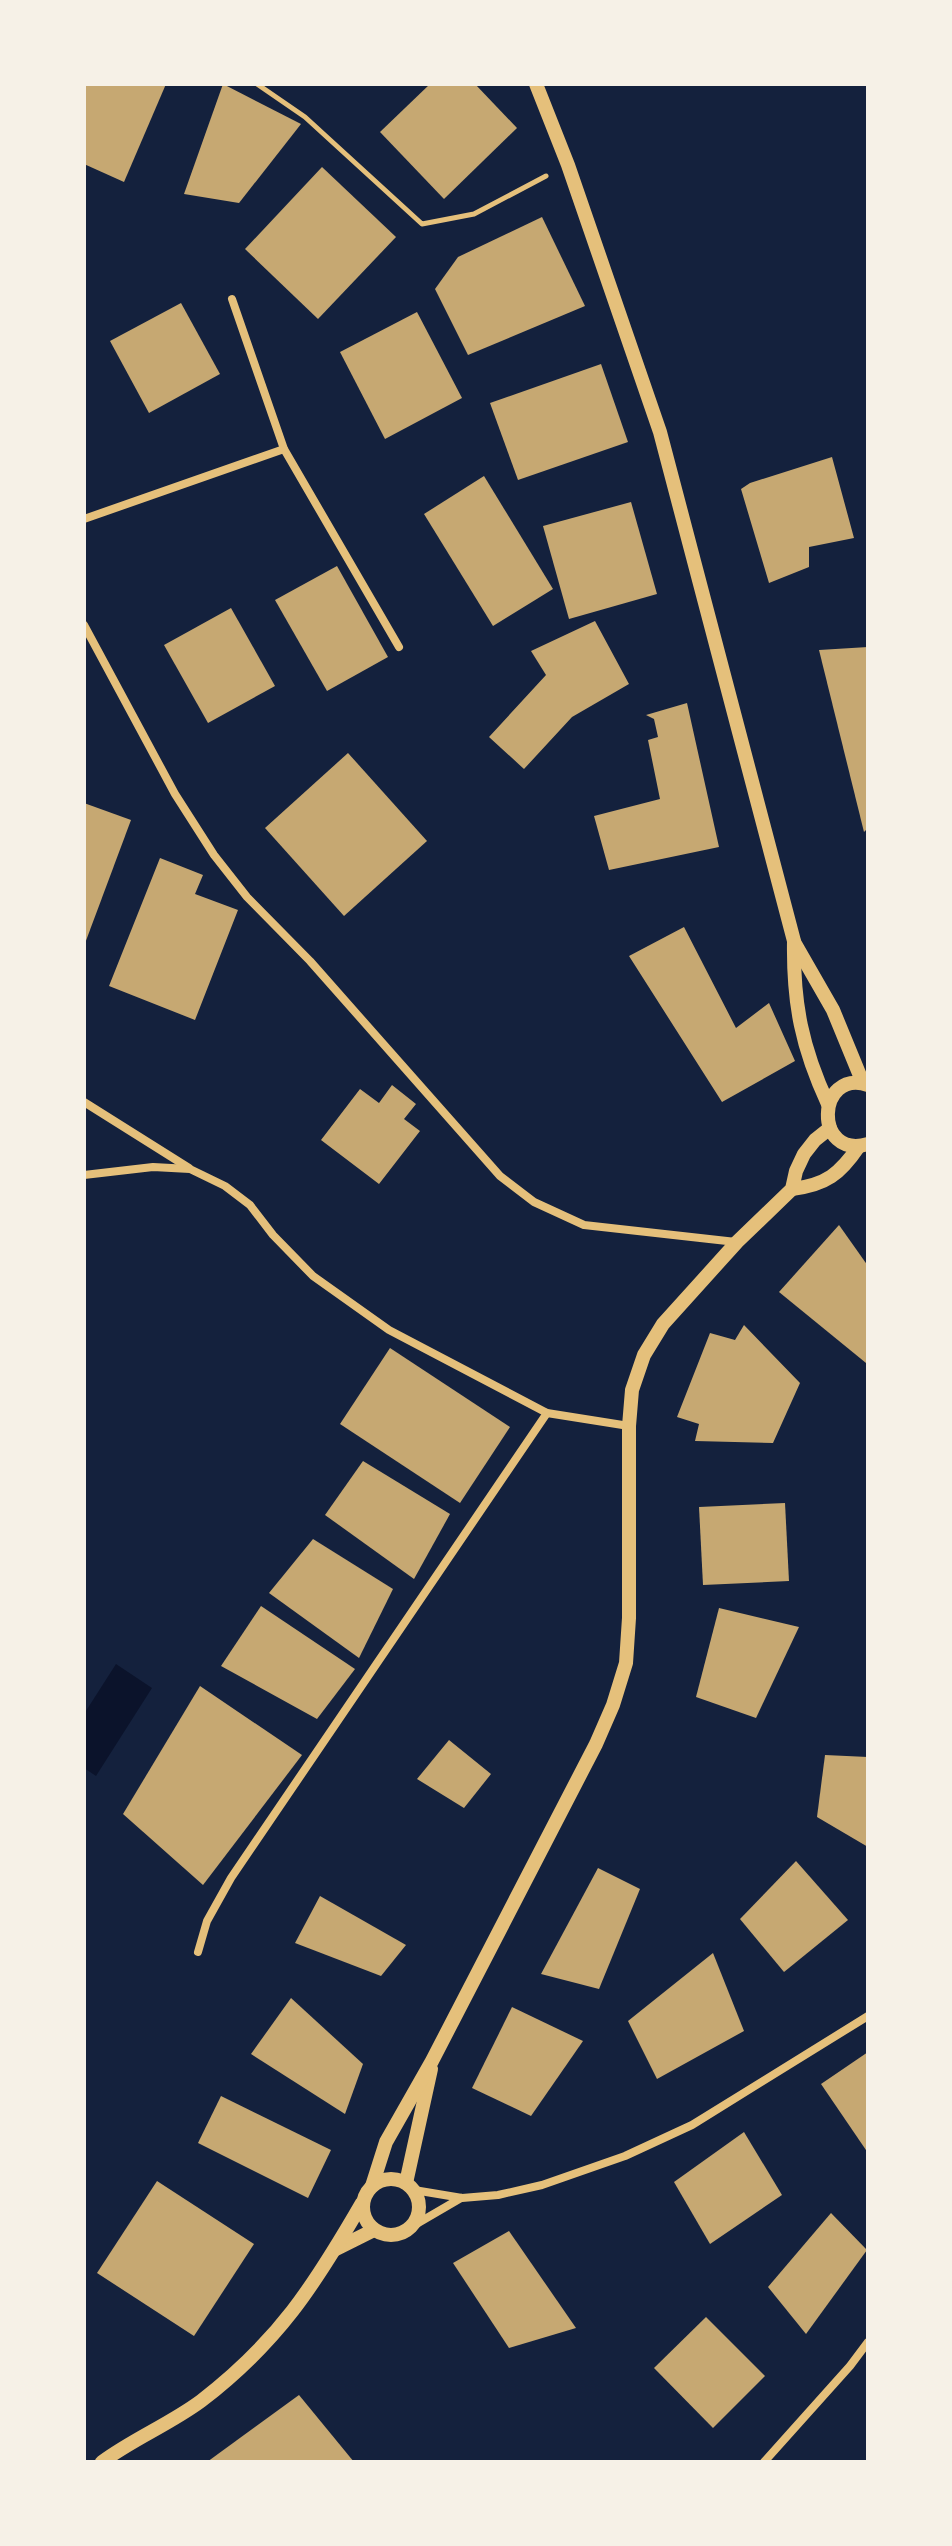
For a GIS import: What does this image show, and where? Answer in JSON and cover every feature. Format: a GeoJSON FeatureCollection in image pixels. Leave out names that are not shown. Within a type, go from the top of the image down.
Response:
{"type":"FeatureCollection","features":[{"type":"Feature","properties":{"kind":"street"},"geometry":{"type":"LineString","coordinates":[[536,84],[568,165],[660,432],[794,941],[833,1010],[866,1084],[848,1084],[835,1091],[826,1117],[837,1138],[847,1145],[864,1145]]}},
{"type":"Feature","properties":{"kind":"street"},"geometry":{"type":"LineString","coordinates":[[232,299],[284,449],[399,647]]}},
{"type":"Feature","properties":{"kind":"street"},"geometry":{"type":"LineString","coordinates":[[84,519],[284,449]]}},
{"type":"Feature","properties":{"kind":"street"},"geometry":{"type":"LineString","coordinates":[[84,625],[169,782],[214,855],[247,897],[310,961],[500,1176],[534,1202],[584,1225],[737,1242]]}},
{"type":"Feature","properties":{"kind":"street"},"geometry":{"type":"LineString","coordinates":[[794,941],[793,983],[799,1025],[810,1066],[828,1104]]}},
{"type":"Feature","properties":{"kind":"street"},"geometry":{"type":"LineString","coordinates":[[84,1102],[190,1169],[225,1186],[250,1205],[273,1235],[313,1276],[389,1330],[547,1413],[629,1426]]}},
{"type":"Feature","properties":{"kind":"street"},"geometry":{"type":"LineString","coordinates":[[102,2462],[198,2403],[255,2356],[300,2305],[372,2186],[386,2142],[432,2061],[589,1758],[613,1705],[626,1663],[629,1618],[629,1426],[632,1390],[644,1355],[663,1324],[737,1242],[792,1189],[804,1154],[830,1128]]}},
{"type":"Feature","properties":{"kind":"street"},"geometry":{"type":"LineString","coordinates":[[792,1189],[813,1186],[832,1177],[864,1145]]}},
{"type":"Feature","properties":{"kind":"street"},"geometry":{"type":"LineString","coordinates":[[84,1175],[153,1167],[190,1169]]}},
{"type":"Feature","properties":{"kind":"street"},"geometry":{"type":"LineString","coordinates":[[198,1952],[207,1921],[231,1878],[547,1413]]}},
{"type":"Feature","properties":{"kind":"street"},"geometry":{"type":"LineString","coordinates":[[372,2186],[384,2179],[462,2198],[498,2195],[542,2185],[625,2156],[692,2125],[868,2016]]}},
{"type":"Feature","properties":{"kind":"street"},"geometry":{"type":"LineString","coordinates":[[413,2226],[420,2208],[410,2186],[432,2061]]}},
{"type":"Feature","properties":{"kind":"street"},"geometry":{"type":"LineString","coordinates":[[362,2203],[365,2218],[374,2230],[394,2236],[462,2198]]}},
{"type":"Feature","properties":{"kind":"street"},"geometry":{"type":"LineString","coordinates":[[335,2249],[374,2230]]}},
{"type":"Feature","properties":{"kind":"street"},"geometry":{"type":"LineString","coordinates":[[770,2461],[868,2342]]}},
{"type":"Feature","properties":{"kind":"path"},"geometry":{"type":"LineString","coordinates":[[257,84],[305,117],[422,224],[474,214],[568,165]]}},
{"type":"Feature","properties":{"kind":"water"},"geometry":{"type":"Polygon","coordinates":[[[116,1664],[152,1688],[96,1776],[84,1768],[84,1714],[116,1664]]]}},
{"type":"Feature","properties":{"kind":"building"},"geometry":{"type":"Polygon","coordinates":[[[84,84],[166,84],[124,182],[84,164],[84,84]]]}},
{"type":"Feature","properties":{"kind":"building"},"geometry":{"type":"Polygon","coordinates":[[[223,84],[301,124],[239,203],[184,194],[223,84]]]}},
{"type":"Feature","properties":{"kind":"building"},"geometry":{"type":"Polygon","coordinates":[[[430,84],[475,84],[517,128],[444,199],[380,132],[430,84]]]}},
{"type":"Feature","properties":{"kind":"building"},"geometry":{"type":"Polygon","coordinates":[[[322,167],[396,237],[318,319],[245,249],[322,167]]]}},
{"type":"Feature","properties":{"kind":"building"},"geometry":{"type":"Polygon","coordinates":[[[542,217],[585,306],[468,355],[435,289],[458,257],[542,217]]]}},
{"type":"Feature","properties":{"kind":"building"},"geometry":{"type":"Polygon","coordinates":[[[181,303],[220,374],[149,413],[110,341],[181,303]]]}},
{"type":"Feature","properties":{"kind":"building"},"geometry":{"type":"Polygon","coordinates":[[[417,312],[462,398],[385,439],[340,352],[417,312]]]}},
{"type":"Feature","properties":{"kind":"building"},"geometry":{"type":"Polygon","coordinates":[[[601,364],[628,442],[518,480],[490,403],[601,364]]]}},
{"type":"Feature","properties":{"kind":"building"},"geometry":{"type":"Polygon","coordinates":[[[832,457],[854,538],[809,547],[809,567],[769,583],[741,489],[750,483],[832,457]]]}},
{"type":"Feature","properties":{"kind":"building"},"geometry":{"type":"Polygon","coordinates":[[[484,476],[553,589],[493,626],[424,514],[484,476]]]}},
{"type":"Feature","properties":{"kind":"building"},"geometry":{"type":"Polygon","coordinates":[[[631,502],[657,594],[569,619],[543,526],[631,502]]]}},
{"type":"Feature","properties":{"kind":"building"},"geometry":{"type":"Polygon","coordinates":[[[337,566],[388,657],[327,691],[275,600],[337,566]]]}},
{"type":"Feature","properties":{"kind":"building"},"geometry":{"type":"Polygon","coordinates":[[[231,608],[275,686],[208,723],[164,645],[231,608]]]}},
{"type":"Feature","properties":{"kind":"building"},"geometry":{"type":"Polygon","coordinates":[[[595,621],[629,684],[572,717],[524,769],[489,737],[546,675],[531,651],[595,621]]]}},
{"type":"Feature","properties":{"kind":"building"},"geometry":{"type":"Polygon","coordinates":[[[868,647],[868,828],[864,832],[819,650],[868,647]]]}},
{"type":"Feature","properties":{"kind":"building"},"geometry":{"type":"Polygon","coordinates":[[[687,703],[719,847],[609,870],[594,816],[660,799],[648,740],[658,737],[654,719],[646,715],[687,703]]]}},
{"type":"Feature","properties":{"kind":"building"},"geometry":{"type":"Polygon","coordinates":[[[348,753],[427,841],[344,916],[265,828],[348,753]]]}},
{"type":"Feature","properties":{"kind":"building"},"geometry":{"type":"Polygon","coordinates":[[[84,803],[131,820],[84,946],[84,803]]]}},
{"type":"Feature","properties":{"kind":"building"},"geometry":{"type":"Polygon","coordinates":[[[160,858],[203,875],[195,894],[238,910],[195,1020],[109,986],[160,858]]]}},
{"type":"Feature","properties":{"kind":"building"},"geometry":{"type":"Polygon","coordinates":[[[684,927],[736,1028],[769,1003],[795,1061],[722,1102],[629,956],[684,927]]]}},
{"type":"Feature","properties":{"kind":"building"},"geometry":{"type":"Polygon","coordinates":[[[392,1085],[416,1104],[404,1119],[420,1131],[379,1184],[321,1140],[360,1089],[379,1103],[392,1085]]]}},
{"type":"Feature","properties":{"kind":"building"},"geometry":{"type":"Polygon","coordinates":[[[839,1225],[868,1266],[866,1363],[779,1292],[839,1225]]]}},
{"type":"Feature","properties":{"kind":"building"},"geometry":{"type":"Polygon","coordinates":[[[744,1325],[800,1383],[773,1443],[695,1441],[699,1424],[677,1417],[710,1333],[735,1340],[744,1325]]]}},
{"type":"Feature","properties":{"kind":"building"},"geometry":{"type":"Polygon","coordinates":[[[390,1348],[510,1427],[460,1503],[340,1424],[390,1348]]]}},
{"type":"Feature","properties":{"kind":"building"},"geometry":{"type":"Polygon","coordinates":[[[363,1461],[450,1514],[414,1579],[325,1515],[363,1461]]]}},
{"type":"Feature","properties":{"kind":"building"},"geometry":{"type":"Polygon","coordinates":[[[785,1503],[789,1581],[703,1585],[699,1507],[785,1503]]]}},
{"type":"Feature","properties":{"kind":"building"},"geometry":{"type":"Polygon","coordinates":[[[313,1539],[393,1589],[359,1658],[269,1593],[313,1539]]]}},
{"type":"Feature","properties":{"kind":"building"},"geometry":{"type":"Polygon","coordinates":[[[261,1606],[355,1669],[317,1719],[221,1666],[261,1606]]]}},
{"type":"Feature","properties":{"kind":"building"},"geometry":{"type":"Polygon","coordinates":[[[719,1608],[799,1627],[756,1718],[696,1697],[719,1608]]]}},
{"type":"Feature","properties":{"kind":"building"},"geometry":{"type":"Polygon","coordinates":[[[200,1686],[302,1755],[203,1885],[123,1814],[200,1686]]]}},
{"type":"Feature","properties":{"kind":"building"},"geometry":{"type":"Polygon","coordinates":[[[449,1740],[491,1774],[464,1808],[417,1779],[449,1740]]]}},
{"type":"Feature","properties":{"kind":"building"},"geometry":{"type":"Polygon","coordinates":[[[825,1755],[868,1757],[868,1847],[817,1817],[825,1755]]]}},
{"type":"Feature","properties":{"kind":"building"},"geometry":{"type":"Polygon","coordinates":[[[796,1861],[848,1920],[784,1972],[740,1919],[796,1861]]]}},
{"type":"Feature","properties":{"kind":"building"},"geometry":{"type":"Polygon","coordinates":[[[598,1868],[640,1889],[599,1989],[541,1974],[598,1868]]]}},
{"type":"Feature","properties":{"kind":"building"},"geometry":{"type":"Polygon","coordinates":[[[320,1896],[406,1945],[381,1976],[295,1943],[320,1896]]]}},
{"type":"Feature","properties":{"kind":"building"},"geometry":{"type":"Polygon","coordinates":[[[713,1953],[744,2031],[657,2079],[628,2021],[713,1953]]]}},
{"type":"Feature","properties":{"kind":"building"},"geometry":{"type":"Polygon","coordinates":[[[291,1998],[363,2064],[345,2114],[251,2054],[291,1998]]]}},
{"type":"Feature","properties":{"kind":"building"},"geometry":{"type":"Polygon","coordinates":[[[512,2007],[583,2041],[531,2116],[472,2088],[512,2007]]]}},
{"type":"Feature","properties":{"kind":"building"},"geometry":{"type":"Polygon","coordinates":[[[868,2052],[868,2153],[821,2084],[868,2052]]]}},
{"type":"Feature","properties":{"kind":"building"},"geometry":{"type":"Polygon","coordinates":[[[221,2096],[331,2150],[308,2198],[198,2143],[221,2096]]]}},
{"type":"Feature","properties":{"kind":"building"},"geometry":{"type":"Polygon","coordinates":[[[744,2132],[782,2195],[710,2244],[674,2182],[744,2132]]]}},
{"type":"Feature","properties":{"kind":"building"},"geometry":{"type":"Polygon","coordinates":[[[157,2181],[254,2244],[194,2336],[97,2273],[157,2181]]]}},
{"type":"Feature","properties":{"kind":"building"},"geometry":{"type":"Polygon","coordinates":[[[831,2213],[867,2250],[806,2334],[768,2287],[831,2213]]]}},
{"type":"Feature","properties":{"kind":"building"},"geometry":{"type":"Polygon","coordinates":[[[509,2231],[576,2328],[509,2348],[453,2263],[509,2231]]]}},
{"type":"Feature","properties":{"kind":"building"},"geometry":{"type":"Polygon","coordinates":[[[706,2317],[765,2376],[713,2428],[654,2368],[706,2317]]]}},
{"type":"Feature","properties":{"kind":"building"},"geometry":{"type":"Polygon","coordinates":[[[299,2395],[354,2462],[207,2462],[299,2395]]]}}]}
